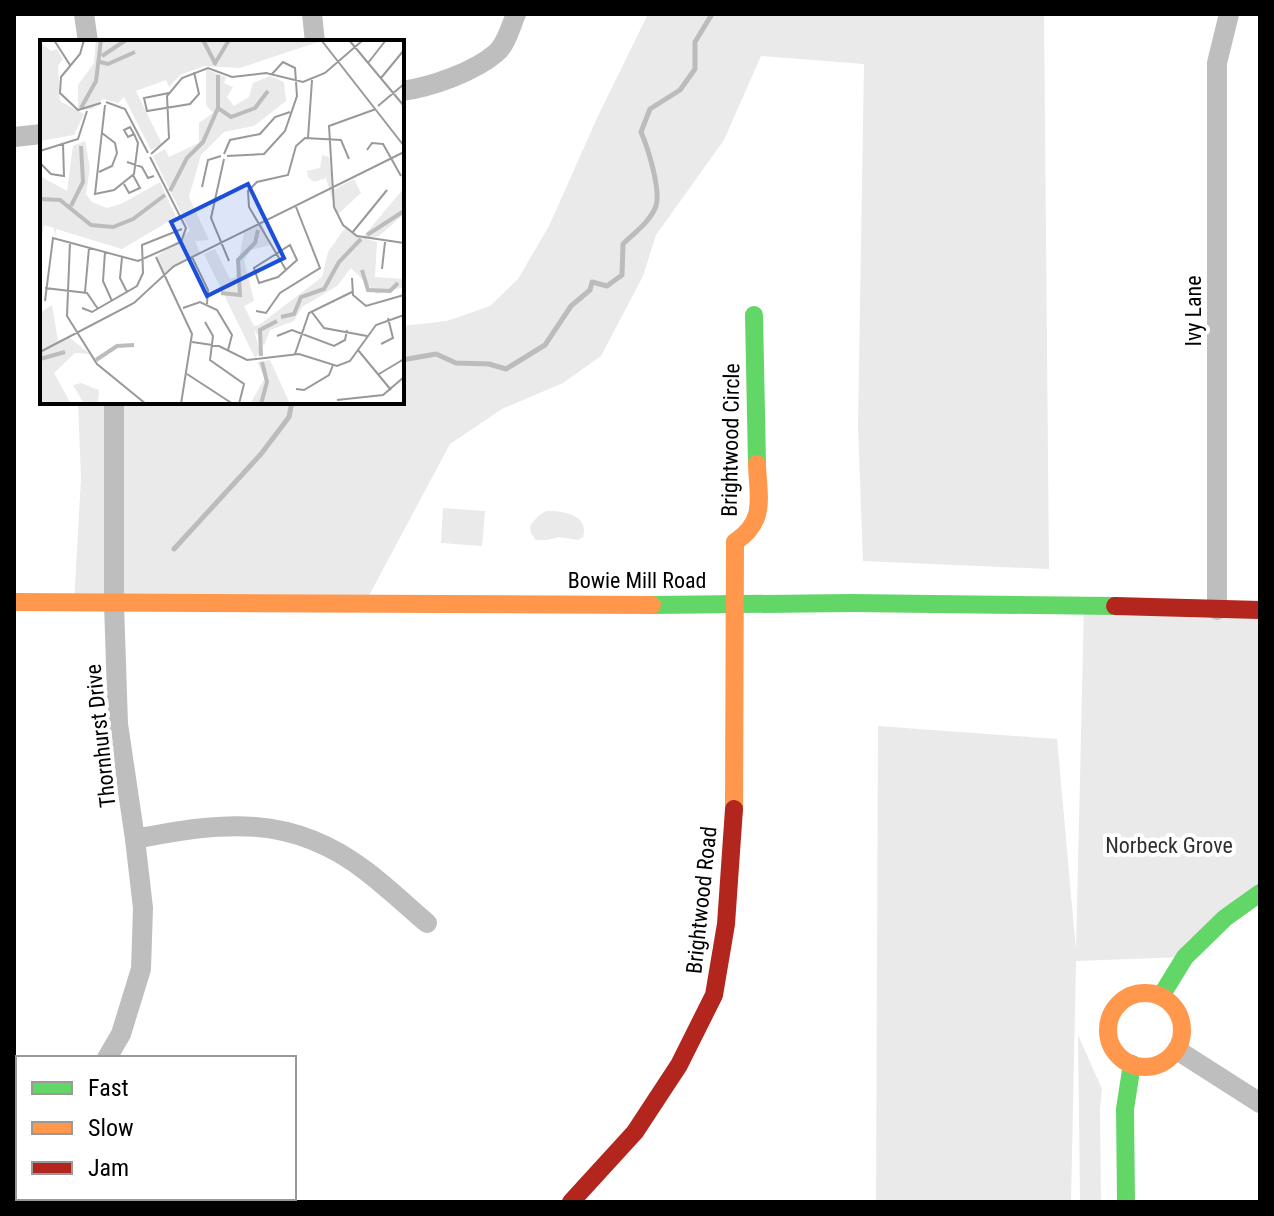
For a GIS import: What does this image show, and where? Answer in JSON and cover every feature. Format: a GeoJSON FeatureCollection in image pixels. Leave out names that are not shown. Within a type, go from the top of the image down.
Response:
{"type":"FeatureCollection","features":[{"type":"Feature","properties":{"kind":"street"},"geometry":{"type":"LineString","coordinates":[[84,14],[88,40]]}},
{"type":"Feature","properties":{"kind":"street"},"geometry":{"type":"LineString","coordinates":[[312,14],[315,40]]}},
{"type":"Feature","properties":{"kind":"street"},"geometry":{"type":"LineString","coordinates":[[404,90],[472,69],[499,52],[516,14]]}},
{"type":"Feature","properties":{"kind":"street","name":"Ivy Lane"},"geometry":{"type":"LineString","coordinates":[[1217,610],[1217,63],[1229,14]]}},
{"type":"Feature","properties":{"kind":"street"},"geometry":{"type":"LineString","coordinates":[[14,137],[40,134]]}},
{"type":"Feature","properties":{"kind":"street","name":"Brightwood Circle"},"geometry":{"type":"LineString","coordinates":[[734,605],[735,542],[748,534],[758,514],[754,315]]}},
{"type":"Feature","properties":{"kind":"street","name":"Thornhurst Drive"},"geometry":{"type":"LineString","coordinates":[[108,1056],[121,1034],[141,969],[143,908],[118,724],[114,604],[114,404]]}},
{"type":"Feature","properties":{"kind":"street","name":"Bowie Mill Road"},"geometry":{"type":"LineString","coordinates":[[14,602],[867,603],[1260,610]]}},
{"type":"Feature","properties":{"kind":"street","name":"Brightwood Road"},"geometry":{"type":"LineString","coordinates":[[571,1202],[635,1132],[679,1065],[714,995],[726,924],[734,820],[734,605]]}},
{"type":"Feature","properties":{"kind":"street"},"geometry":{"type":"LineString","coordinates":[[135,839],[186,829],[241,825],[291,831],[332,849],[364,869],[427,923]]}},
{"type":"Feature","properties":{"kind":"street"},"geometry":{"type":"LineString","coordinates":[[1161,996],[1185,957],[1225,918],[1260,893]]}},
{"type":"Feature","properties":{"kind":"street"},"geometry":{"type":"LineString","coordinates":[[1138,994],[1161,996],[1174,1006],[1181,1019],[1182,1035],[1177,1050],[1162,1063],[1152,1066],[1142,1067],[1122,1058],[1109,1039],[1108,1027],[1117,1005],[1138,994]]}},
{"type":"Feature","properties":{"kind":"street"},"geometry":{"type":"LineString","coordinates":[[1177,1050],[1260,1103]]}},
{"type":"Feature","properties":{"kind":"street"},"geometry":{"type":"LineString","coordinates":[[1126,1202],[1125,1109],[1132,1064]]}},
{"type":"Feature","properties":{"kind":"green space"},"geometry":{"type":"Polygon","coordinates":[[[648,14],[1044,14],[1049,569],[863,561],[858,427],[864,64],[761,56],[724,140],[656,235],[643,276],[601,356],[563,383],[502,409],[450,444],[365,603],[74,604],[81,478],[78,404],[404,404],[404,326],[447,321],[490,306],[518,279],[549,226],[648,14]]]}},
{"type":"Feature","properties":{"kind":"green space"},"geometry":{"type":"Polygon","coordinates":[[[443,508],[485,511],[482,546],[441,543],[443,508]]]}},
{"type":"Feature","properties":{"kind":"green space"},"geometry":{"type":"Polygon","coordinates":[[[546,511],[567,513],[579,519],[584,530],[583,537],[578,540],[559,537],[536,540],[530,526],[546,511]]]}},
{"type":"Feature","properties":{"kind":"green space","name":"Norbeck Grove"},"geometry":{"type":"Polygon","coordinates":[[[1084,605],[1260,610],[1260,893],[1185,957],[1076,961],[1071,1202],[876,1202],[878,726],[1057,739],[1076,950],[1084,605]]]}},
{"type":"Feature","properties":{"kind":"green space"},"geometry":{"type":"Polygon","coordinates":[[[1078,1035],[1102,1089],[1101,1202],[1080,1202],[1078,1035]]]}},
{"type":"Feature","properties":{"kind":"waterway"},"geometry":{"type":"LineString","coordinates":[[404,360],[436,354],[456,363],[489,364],[506,369],[545,345],[571,306],[590,290],[592,282],[607,286],[622,275],[623,244],[650,217],[657,199],[653,169],[641,132],[650,109],[680,90],[695,69],[695,42],[712,14]]}},
{"type":"Feature","properties":{"kind":"waterway"},"geometry":{"type":"LineString","coordinates":[[174,549],[261,454],[289,417],[292,404]]}},
{"type":"Feature","properties":{"kind":"traffic: fast"},"geometry":{"type":"LineString","coordinates":[[754,315],[757,464]]}},
{"type":"Feature","properties":{"kind":"traffic: fast"},"geometry":{"type":"LineString","coordinates":[[652,605],[851,603],[1115,606]]}},
{"type":"Feature","properties":{"kind":"traffic: fast"},"geometry":{"type":"LineString","coordinates":[[1161,996],[1185,957],[1225,918],[1260,893]]}},
{"type":"Feature","properties":{"kind":"traffic: fast"},"geometry":{"type":"LineString","coordinates":[[1126,1202],[1125,1109],[1132,1064]]}},
{"type":"Feature","properties":{"kind":"traffic: slow"},"geometry":{"type":"LineString","coordinates":[[734,809],[735,542],[752,526],[756,517],[759,498],[757,464]]}},
{"type":"Feature","properties":{"kind":"traffic: slow"},"geometry":{"type":"LineString","coordinates":[[14,602],[652,605]]}},
{"type":"Feature","properties":{"kind":"traffic: slow"},"geometry":{"type":"LineString","coordinates":[[1145,993],[1159,996],[1171,1004],[1179,1016],[1182,1030],[1179,1044],[1171,1056],[1159,1064],[1145,1067],[1131,1064],[1119,1056],[1111,1044],[1108,1030],[1111,1016],[1119,1004],[1131,996],[1145,993]]}},
{"type":"Feature","properties":{"kind":"traffic: jam"},"geometry":{"type":"LineString","coordinates":[[1115,606],[1260,610]]}},
{"type":"Feature","properties":{"kind":"traffic: jam"},"geometry":{"type":"LineString","coordinates":[[571,1202],[635,1132],[679,1065],[714,995],[726,924],[734,809]]}}]}
